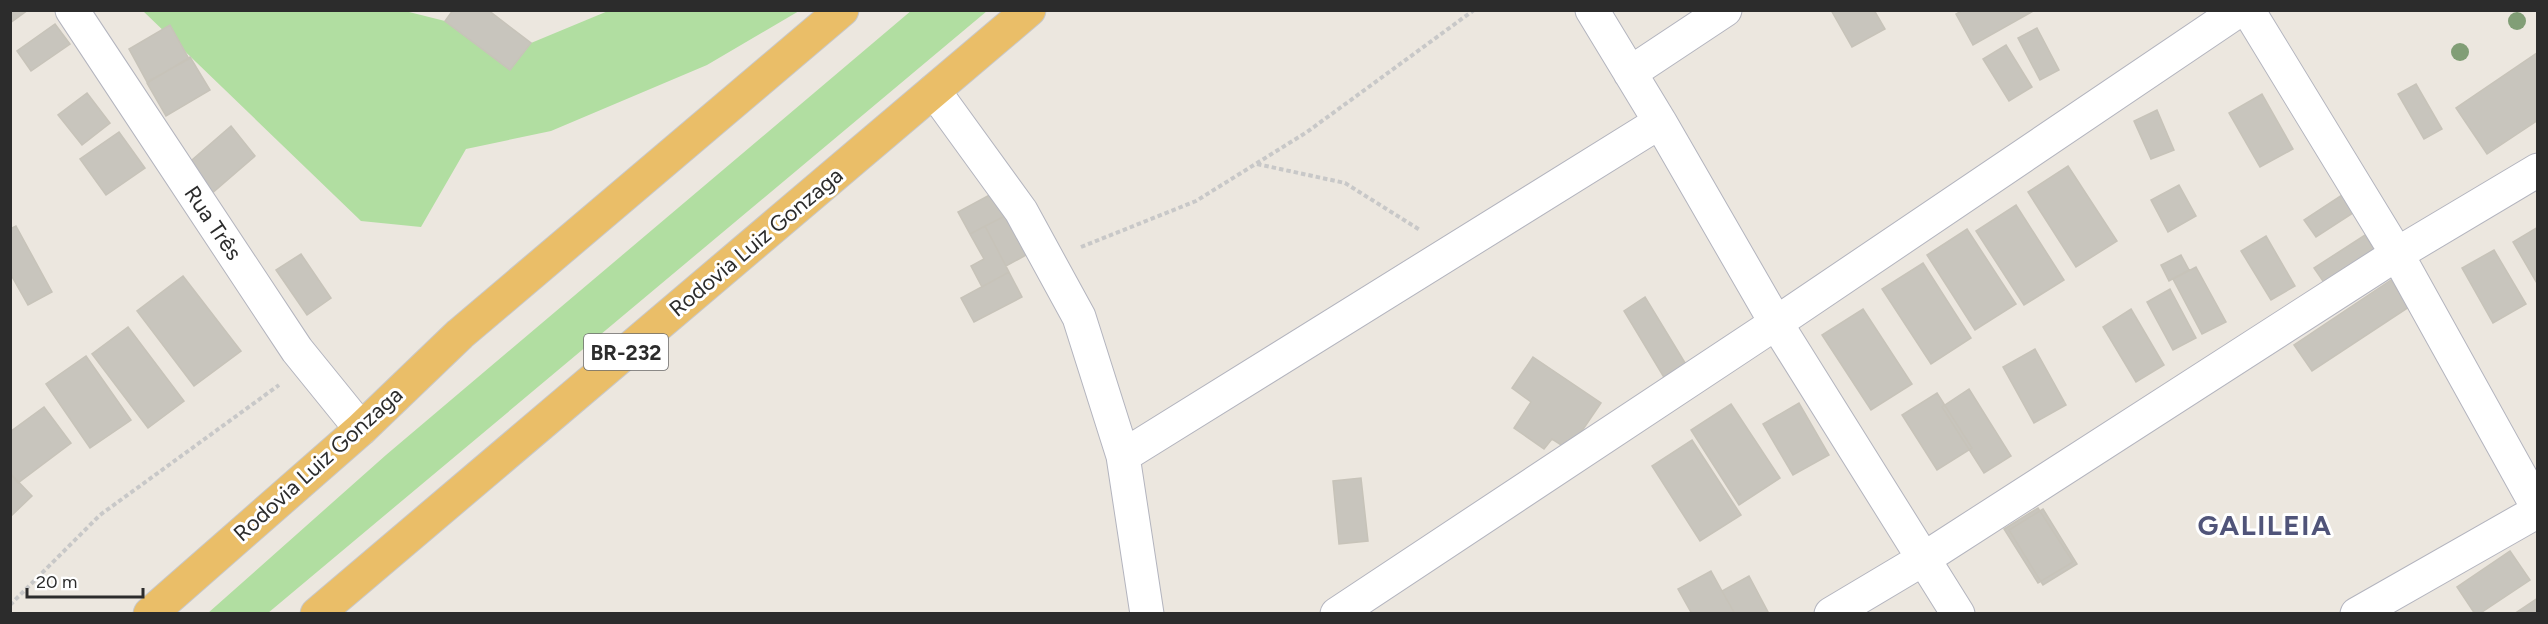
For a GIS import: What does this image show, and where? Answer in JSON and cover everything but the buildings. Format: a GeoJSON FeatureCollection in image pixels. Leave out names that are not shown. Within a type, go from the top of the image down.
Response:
{"type":"FeatureCollection","features":[{"type":"Feature","properties":{"kind":"highway","name":"Rodovia Luiz Gonzaga"},"geometry":{"type":"LineString","coordinates":[[150,614],[361,429],[460,334],[842,10]]}},
{"type":"Feature","properties":{"kind":"highway","name":"Rodovia Luiz Gonzaga"},"geometry":{"type":"LineString","coordinates":[[317,614],[1029,10]]}},
{"type":"Feature","properties":{"kind":"street","name":"Rua Três"},"geometry":{"type":"LineString","coordinates":[[72,10],[309,364],[361,429]]}},
{"type":"Feature","properties":{"kind":"street"},"geometry":{"type":"LineString","coordinates":[[1592,10],[1660,122],[1776,323],[1958,614]]}},
{"type":"Feature","properties":{"kind":"street"},"geometry":{"type":"LineString","coordinates":[[1630,74],[1725,10]]}},
{"type":"Feature","properties":{"kind":"street"},"geometry":{"type":"LineString","coordinates":[[1337,614],[1776,323],[2239,10]]}},
{"type":"Feature","properties":{"kind":"street"},"geometry":{"type":"LineString","coordinates":[[2248,10],[2397,254],[2538,510],[2358,614]]}},
{"type":"Feature","properties":{"kind":"street"},"geometry":{"type":"LineString","coordinates":[[934,91],[1021,211],[1079,317],[1123,456],[1147,614]]}},
{"type":"Feature","properties":{"kind":"street"},"geometry":{"type":"LineString","coordinates":[[1123,456],[1660,122]]}},
{"type":"Feature","properties":{"kind":"street"},"geometry":{"type":"LineString","coordinates":[[1831,614],[1925,558],[2397,254],[2538,170]]}},
{"type":"Feature","properties":{"kind":"path"},"geometry":{"type":"LineString","coordinates":[[1048,261],[1196,201],[1307,132],[1474,10]]}},
{"type":"Feature","properties":{"kind":"path"},"geometry":{"type":"LineString","coordinates":[[1256,164],[1345,183],[1400,216],[1451,252]]}},
{"type":"Feature","properties":{"kind":"path"},"geometry":{"type":"LineString","coordinates":[[10,605],[100,514],[309,364]]}},
{"type":"Feature","properties":{"kind":"green space"},"geometry":{"type":"Polygon","coordinates":[[[912,10],[987,11],[268,613],[208,613],[386,455],[912,10]]]}},
{"type":"Feature","properties":{"kind":"green space"},"geometry":{"type":"Polygon","coordinates":[[[143,11],[405,11],[445,21],[510,70],[531,43],[608,11],[799,11],[707,65],[551,131],[466,149],[421,227],[361,221],[143,11]]]}},
{"type":"Feature","properties":{"kind":"district","name":"GALILEIA"},"geometry":{"type":"Point","coordinates":[2265,525]}}]}
